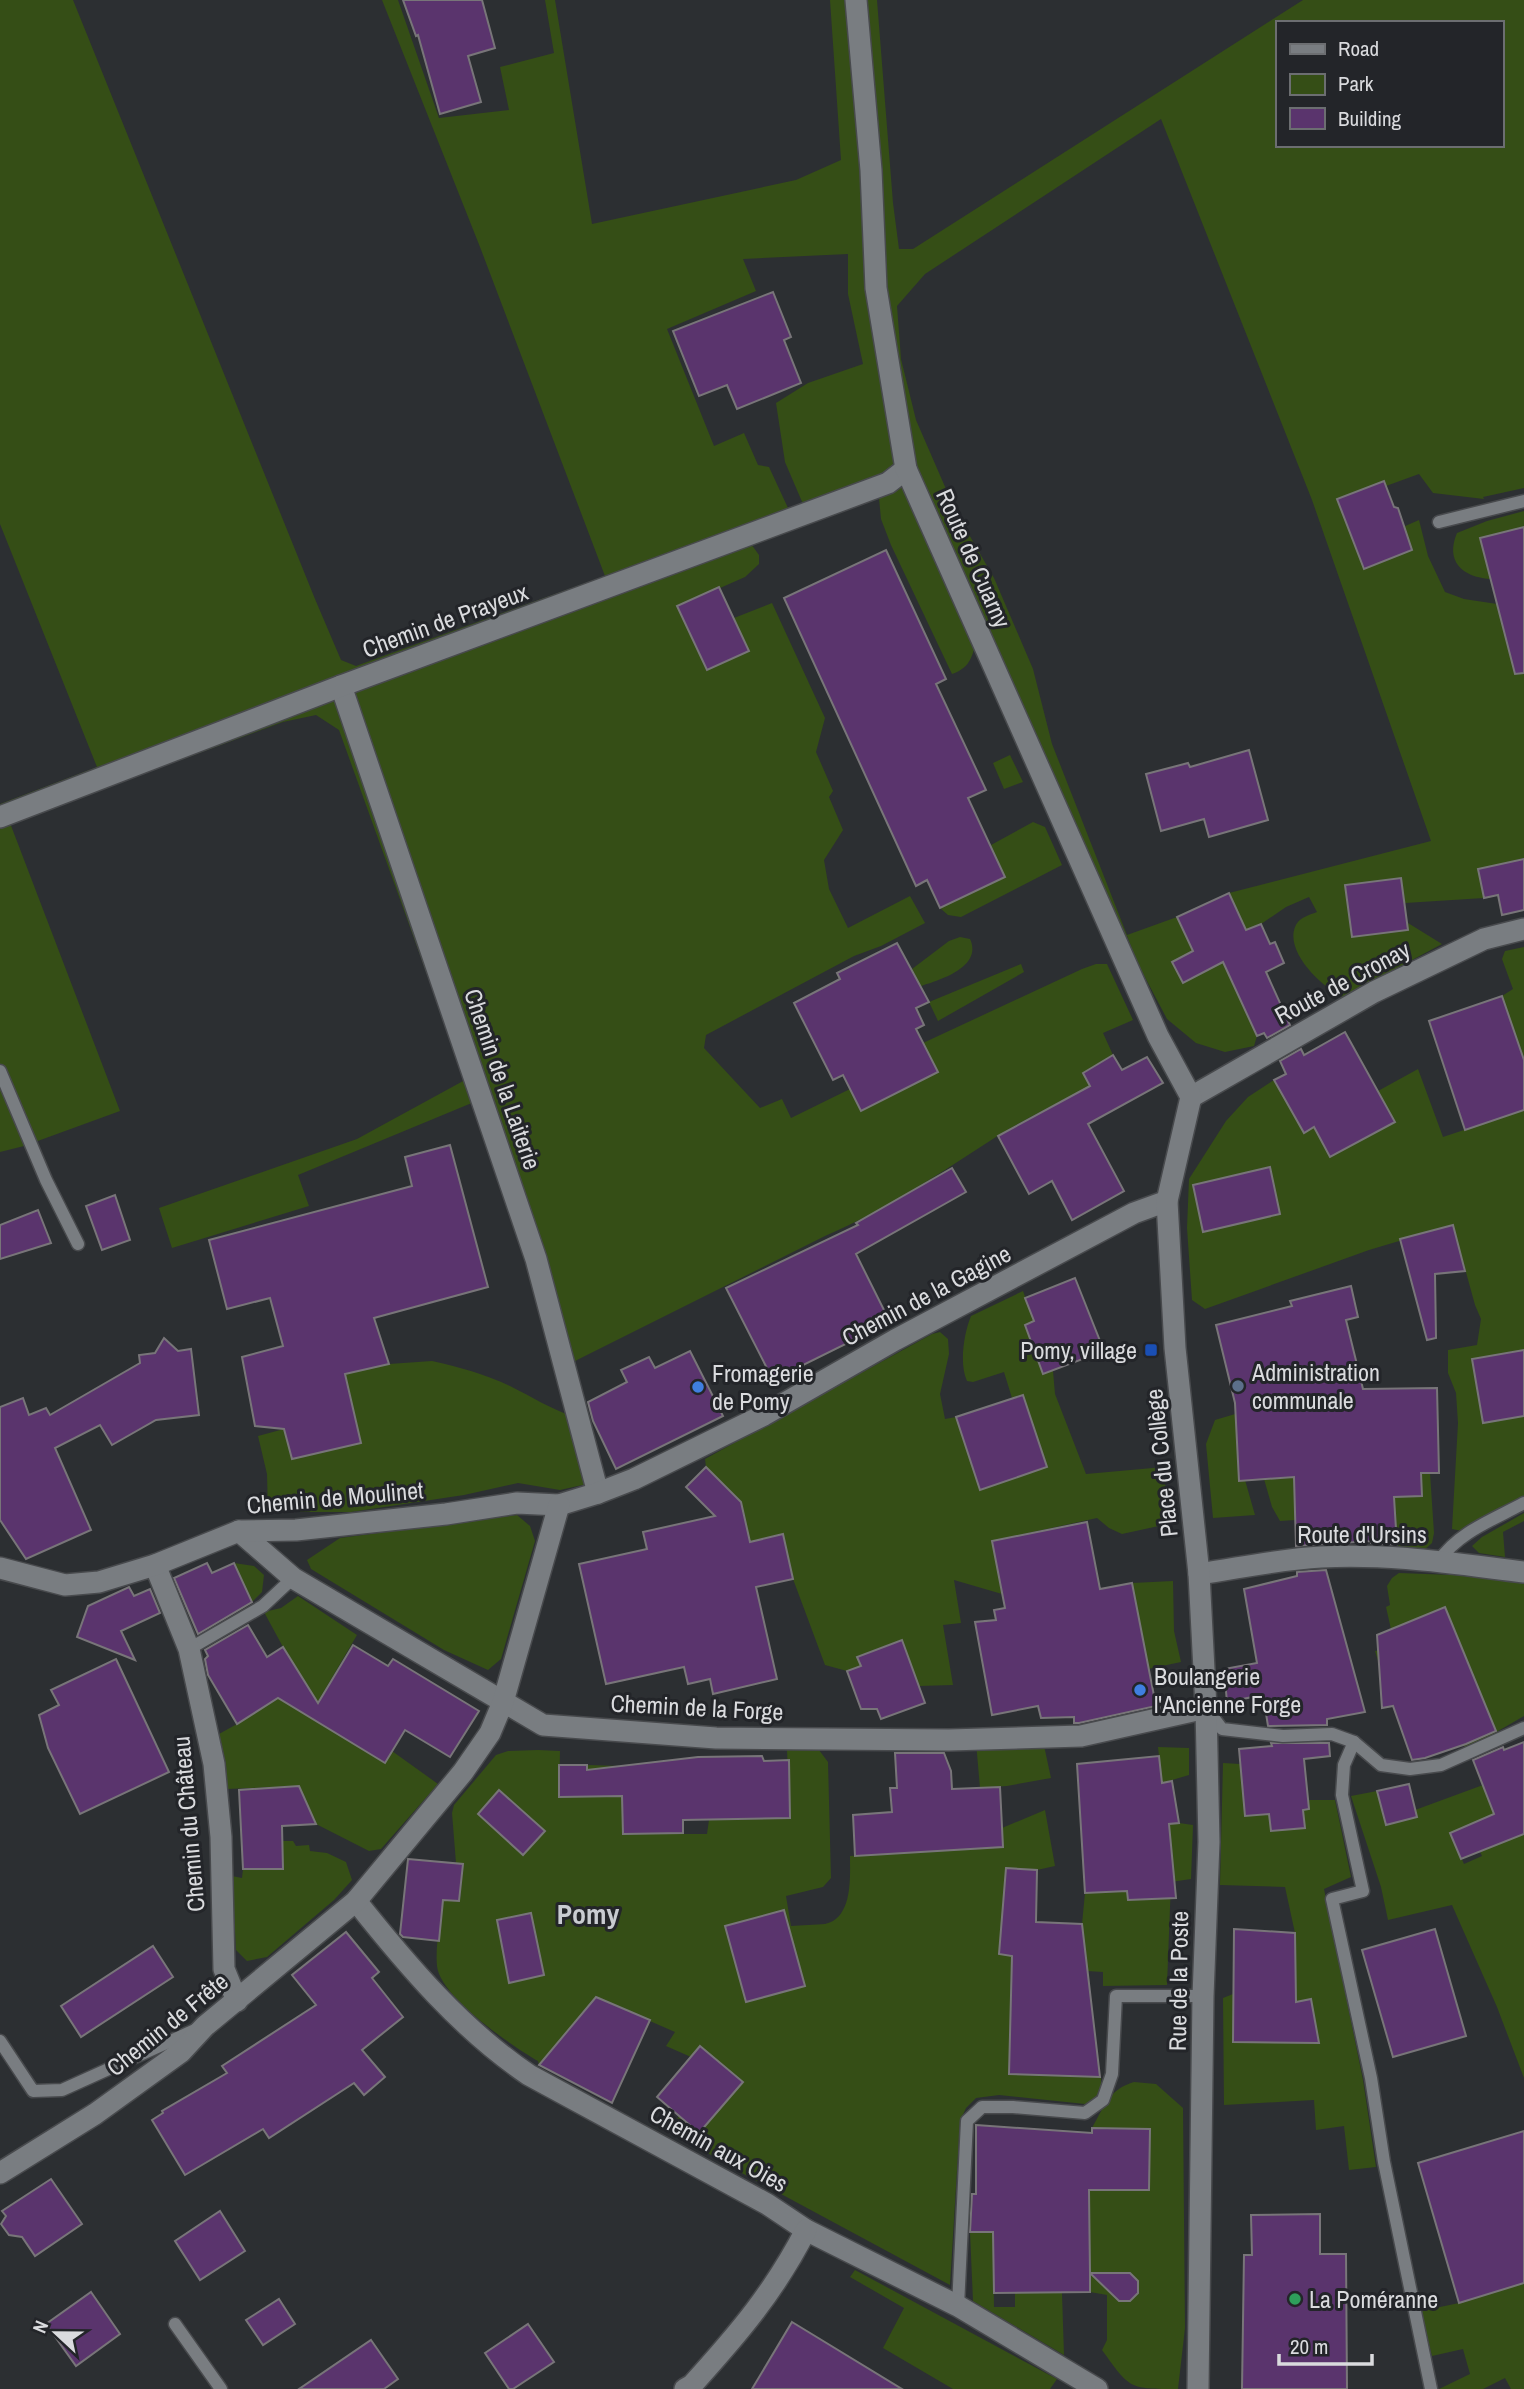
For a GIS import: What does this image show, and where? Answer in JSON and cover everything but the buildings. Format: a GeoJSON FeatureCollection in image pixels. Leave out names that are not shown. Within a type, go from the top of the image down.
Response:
{"type":"FeatureCollection","features":[{"type":"Feature","properties":{"kind":"street","name":"Route de Cuarny"},"geometry":{"type":"LineString","coordinates":[[856,0],[871,170],[876,288],[906,470],[1152,1023],[1191,1097]]}},
{"type":"Feature","properties":{"kind":"street","name":"Chemin de Prayeux"},"geometry":{"type":"LineString","coordinates":[[0,817],[341,686],[888,483],[906,470]]}},
{"type":"Feature","properties":{"kind":"street","name":"Chemin de la Laiterie"},"geometry":{"type":"LineString","coordinates":[[341,686],[536,1259],[598,1493]]}},
{"type":"Feature","properties":{"kind":"street","name":"Route de Cronay"},"geometry":{"type":"LineString","coordinates":[[1191,1097],[1374,992],[1484,939],[1524,929]]}},
{"type":"Feature","properties":{"kind":"street","name":"Place du Collège"},"geometry":{"type":"LineString","coordinates":[[1191,1097],[1167,1201],[1175,1348],[1199,1574]]}},
{"type":"Feature","properties":{"kind":"street","name":"Chemin de la Gagine"},"geometry":{"type":"LineString","coordinates":[[559,1505],[634,1479],[764,1415],[895,1339],[1134,1213],[1167,1201]]}},
{"type":"Feature","properties":{"kind":"street","name":"Chemin de Moulinet"},"geometry":{"type":"LineString","coordinates":[[0,1568],[65,1585],[99,1582],[155,1566],[239,1531],[296,1530],[446,1514],[517,1503],[559,1505]]}},
{"type":"Feature","properties":{"kind":"street","name":"Chemin de Frête"},"geometry":{"type":"LineString","coordinates":[[0,2173],[95,2114],[181,2052],[205,2026],[356,1901],[463,1772],[490,1733],[503,1702],[559,1505]]}},
{"type":"Feature","properties":{"kind":"street","name":"Chemin de la Forge"},"geometry":{"type":"LineString","coordinates":[[239,1531],[293,1578],[543,1725],[716,1738],[949,1740],[1081,1736],[1206,1708]]}},
{"type":"Feature","properties":{"kind":"street","name":"Route d'Ursins"},"geometry":{"type":"LineString","coordinates":[[1199,1574],[1280,1560],[1325,1557],[1439,1561],[1524,1572]]}},
{"type":"Feature","properties":{"kind":"street","name":"Chemin du Château"},"geometry":{"type":"LineString","coordinates":[[155,1566],[189,1650],[214,1764],[221,1838],[224,1969],[237,2001]]}},
{"type":"Feature","properties":{"kind":"street","name":"Rue de la Poste"},"geometry":{"type":"LineString","coordinates":[[1198,2389],[1203,1996],[1209,1842],[1199,1574]]}},
{"type":"Feature","properties":{"kind":"street","name":"Chemin aux Oies"},"geometry":{"type":"LineString","coordinates":[[356,1901],[409,1967],[498,2053],[529,2075],[755,2197],[806,2230],[958,2306],[1097,2389]]}},
{"type":"Feature","properties":{"kind":"street"},"geometry":{"type":"LineString","coordinates":[[685,2389],[692,2385],[743,2329],[786,2269],[806,2230]]}},
{"type":"Feature","properties":{"kind":"lane"},"geometry":{"type":"LineString","coordinates":[[1439,522],[1524,501]]}},
{"type":"Feature","properties":{"kind":"lane"},"geometry":{"type":"LineString","coordinates":[[0,1071],[46,1180],[78,1244]]}},
{"type":"Feature","properties":{"kind":"lane"},"geometry":{"type":"LineString","coordinates":[[1439,1561],[1447,1549],[1464,1536],[1524,1503]]}},
{"type":"Feature","properties":{"kind":"lane"},"geometry":{"type":"LineString","coordinates":[[189,1650],[263,1606],[293,1578]]}},
{"type":"Feature","properties":{"kind":"lane"},"geometry":{"type":"LineString","coordinates":[[1206,1708],[1222,1729],[1283,1737],[1332,1734],[1354,1742],[1381,1765],[1410,1769],[1441,1765],[1524,1728]]}},
{"type":"Feature","properties":{"kind":"lane"},"geometry":{"type":"LineString","coordinates":[[1207,1750],[1222,1729]]}},
{"type":"Feature","properties":{"kind":"lane"},"geometry":{"type":"LineString","coordinates":[[1354,1742],[1344,1765],[1342,1795],[1363,1891],[1332,1899],[1371,2078],[1384,2162],[1431,2389]]}},
{"type":"Feature","properties":{"kind":"lane"},"geometry":{"type":"LineString","coordinates":[[958,2306],[967,2121],[982,2107],[1085,2113],[1103,2100],[1112,2074],[1116,1996],[1203,1996]]}},
{"type":"Feature","properties":{"kind":"lane"},"geometry":{"type":"LineString","coordinates":[[0,2041],[33,2091],[62,2090],[205,2026]]}},
{"type":"Feature","properties":{"kind":"lane"},"geometry":{"type":"LineString","coordinates":[[175,2324],[221,2389]]}},
{"type":"Feature","properties":{"kind":"green space"},"geometry":{"type":"Polygon","coordinates":[[[0,0],[73,0],[315,599],[341,660],[356,666],[605,576],[480,247],[382,0],[398,0],[439,118],[509,110],[500,67],[554,53],[545,0],[555,0],[592,224],[796,180],[841,160],[830,0],[877,0],[899,249],[913,249],[1303,0],[1524,0],[1524,488],[1483,497],[1484,499],[1433,493],[1419,474],[1386,486],[1384,481],[1337,500],[1403,527],[1419,520],[1428,556],[1445,592],[1464,599],[1497,604],[1524,631],[1524,858],[1512,861],[1515,873],[1478,869],[1484,898],[1405,903],[1401,878],[1345,885],[1352,937],[1408,930],[1408,923],[1442,944],[1343,997],[1316,978],[1295,948],[1293,937],[1296,924],[1304,917],[1317,912],[1309,897],[1286,907],[1261,924],[1216,944],[1257,1036],[1254,1046],[1225,1052],[1196,1043],[1167,1019],[1138,964],[1127,936],[1118,940],[906,469],[806,511],[785,462],[776,403],[808,383],[863,364],[848,294],[848,254],[743,259],[756,291],[667,329],[714,446],[744,433],[758,465],[769,467],[788,508],[607,579],[746,537],[759,555],[759,564],[745,577],[677,607],[708,670],[749,651],[734,618],[772,603],[825,718],[816,752],[833,791],[829,797],[843,830],[824,860],[829,889],[848,928],[910,896],[925,923],[881,946],[854,956],[706,1035],[704,1048],[760,1108],[782,1099],[791,1118],[850,1089],[923,1043],[1082,969],[1096,964],[1107,964],[1133,1020],[1103,1033],[1113,1055],[1083,1073],[1090,1086],[1007,1130],[870,1215],[577,1360],[559,1372],[479,1100],[298,1175],[309,1206],[172,1248],[159,1208],[357,1139],[465,1080],[339,730],[316,715],[283,722],[10,823],[120,1111],[0,1152],[0,804],[97,767],[0,524],[0,0]],[[1161,119],[925,274],[897,306],[901,359],[916,420],[956,512],[994,578],[1033,669],[1052,744],[1127,935],[1177,917],[1188,940],[1239,916],[1229,893],[1431,841],[1312,500],[1161,119]],[[1194,951],[1172,962],[1183,983],[1205,971],[1194,951]]]}},
{"type":"Feature","properties":{"kind":"green space"},"geometry":{"type":"Polygon","coordinates":[[[905,472],[978,636],[967,664],[952,674],[881,519],[878,488],[905,472]]]}},
{"type":"Feature","properties":{"kind":"green space"},"geometry":{"type":"Polygon","coordinates":[[[1524,511],[1524,527],[1480,538],[1490,579],[1471,575],[1458,566],[1453,552],[1457,533],[1524,511]]]}},
{"type":"Feature","properties":{"kind":"green space"},"geometry":{"type":"Polygon","coordinates":[[[1010,755],[1023,782],[1004,789],[993,763],[1010,755]]]}},
{"type":"Feature","properties":{"kind":"green space"},"geometry":{"type":"Polygon","coordinates":[[[1033,822],[1045,827],[1062,865],[961,917],[948,915],[940,908],[1005,877],[991,845],[1033,822]]]}},
{"type":"Feature","properties":{"kind":"green space"},"geometry":{"type":"Polygon","coordinates":[[[960,937],[970,939],[972,949],[965,965],[948,976],[921,986],[912,969],[949,941],[960,937]]]}},
{"type":"Feature","properties":{"kind":"green space"},"geometry":{"type":"Polygon","coordinates":[[[1524,947],[1524,1060],[1502,996],[1513,989],[1502,959],[1505,951],[1524,947]]]}},
{"type":"Feature","properties":{"kind":"green space"},"geometry":{"type":"Polygon","coordinates":[[[1021,964],[1024,972],[938,1021],[929,1002],[1021,964]]]}},
{"type":"Feature","properties":{"kind":"green space"},"geometry":{"type":"Polygon","coordinates":[[[1418,1069],[1443,1137],[1524,1110],[1524,1497],[1462,1531],[1452,1529],[1458,1423],[1456,1393],[1448,1373],[1448,1350],[1477,1345],[1481,1319],[1453,1225],[1369,1250],[1205,1309],[1192,1300],[1187,1228],[1189,1179],[1226,1121],[1248,1097],[1274,1080],[1304,1133],[1314,1127],[1331,1157],[1394,1122],[1378,1091],[1418,1069]],[[1270,1167],[1194,1185],[1203,1232],[1280,1214],[1270,1167]]]}},
{"type":"Feature","properties":{"kind":"green space"},"geometry":{"type":"Polygon","coordinates":[[[1023,1291],[1034,1321],[1025,1326],[1032,1344],[1041,1341],[1053,1371],[1055,1394],[1086,1474],[1164,1467],[1168,1524],[1122,1534],[1097,1518],[992,1541],[1002,1594],[954,1580],[961,1623],[943,1625],[953,1685],[919,1686],[901,1640],[858,1656],[861,1666],[847,1671],[825,1665],[793,1579],[783,1535],[750,1542],[743,1510],[727,1488],[706,1467],[705,1459],[940,1332],[948,1339],[949,1354],[940,1394],[945,1419],[956,1417],[980,1489],[1046,1467],[1023,1395],[1012,1398],[1004,1372],[973,1382],[967,1381],[963,1366],[966,1331],[971,1316],[1023,1291]]]}},
{"type":"Feature","properties":{"kind":"green space"},"geometry":{"type":"Polygon","coordinates":[[[432,1361],[491,1378],[574,1417],[596,1482],[560,1490],[518,1483],[464,1495],[351,1512],[268,1512],[267,1474],[258,1436],[284,1429],[292,1459],[361,1443],[345,1374],[389,1364],[432,1361]]]}},
{"type":"Feature","properties":{"kind":"green space"},"geometry":{"type":"Polygon","coordinates":[[[1316,1390],[1295,1520],[1280,1521],[1272,1507],[1264,1479],[1294,1477],[1291,1420],[1245,1480],[1255,1515],[1213,1518],[1206,1444],[1215,1420],[1316,1390]]]}},
{"type":"Feature","properties":{"kind":"green space"},"geometry":{"type":"Polygon","coordinates":[[[1421,1473],[1430,1473],[1434,1533],[1432,1543],[1423,1551],[1397,1546],[1393,1488],[1396,1497],[1422,1496],[1421,1473]]]}},
{"type":"Feature","properties":{"kind":"green space"},"geometry":{"type":"Polygon","coordinates":[[[1524,1513],[1524,1521],[1503,1532],[1505,1557],[1479,1553],[1472,1546],[1482,1537],[1524,1513]]]}},
{"type":"Feature","properties":{"kind":"green space"},"geometry":{"type":"Polygon","coordinates":[[[517,1515],[530,1526],[535,1541],[501,1659],[488,1670],[444,1650],[311,1569],[307,1560],[340,1538],[517,1515]]]}},
{"type":"Feature","properties":{"kind":"green space"},"geometry":{"type":"Polygon","coordinates":[[[234,1563],[254,1566],[264,1575],[262,1592],[252,1602],[234,1563]]]}},
{"type":"Feature","properties":{"kind":"green space"},"geometry":{"type":"Polygon","coordinates":[[[1399,1573],[1524,1582],[1524,1716],[1467,1749],[1463,1745],[1492,1721],[1445,1607],[1399,1626],[1408,1655],[1379,1664],[1375,1651],[1395,1647],[1386,1607],[1390,1605],[1387,1586],[1399,1573]]]}},
{"type":"Feature","properties":{"kind":"green space"},"geometry":{"type":"Polygon","coordinates":[[[1173,1581],[1174,1631],[1181,1662],[1148,1669],[1132,1583],[1173,1581]]]}},
{"type":"Feature","properties":{"kind":"green space"},"geometry":{"type":"Polygon","coordinates":[[[298,1596],[357,1635],[309,1717],[385,1762],[392,1751],[438,1784],[381,1849],[369,1851],[316,1824],[299,1786],[227,1789],[226,1764],[219,1734],[237,1724],[266,1691],[273,1702],[292,1690],[283,1647],[264,1612],[281,1608],[298,1596]]]}},
{"type":"Feature","properties":{"kind":"green space"},"geometry":{"type":"Polygon","coordinates":[[[1043,1741],[1051,1778],[980,1788],[976,1742],[1043,1741]]]}},
{"type":"Feature","properties":{"kind":"green space"},"geometry":{"type":"Polygon","coordinates":[[[1158,1747],[1189,1748],[1189,1775],[1162,1783],[1158,1747]]]}},
{"type":"Feature","properties":{"kind":"green space"},"geometry":{"type":"Polygon","coordinates":[[[787,1750],[819,1750],[828,1762],[831,1878],[823,1887],[786,1896],[791,1926],[825,1924],[841,1914],[848,1896],[850,1856],[1003,1847],[1002,1828],[1045,1810],[1055,1866],[1037,1870],[1007,1868],[999,1954],[1020,1957],[1011,1970],[1009,2074],[1101,2077],[1101,2097],[1085,2104],[999,2095],[976,2098],[966,2108],[960,2121],[950,2285],[740,2172],[670,2131],[679,2116],[699,2133],[742,2082],[700,2046],[691,2057],[666,2046],[675,2032],[597,1998],[539,2065],[538,2061],[479,2020],[450,1992],[437,1966],[437,1941],[443,1900],[460,1900],[463,1865],[456,1863],[452,1813],[454,1805],[496,1755],[508,1751],[560,1751],[559,1797],[587,1765],[622,1766],[624,1834],[707,1834],[709,1820],[790,1818],[787,1750]],[[784,1910],[725,1926],[746,2002],[805,1986],[784,1910]]]}},
{"type":"Feature","properties":{"kind":"green space"},"geometry":{"type":"Polygon","coordinates":[[[1223,1763],[1240,1764],[1245,1816],[1269,1814],[1305,1828],[1303,1810],[1309,1809],[1308,1800],[1335,1800],[1351,1877],[1324,1889],[1363,2080],[1376,2167],[1349,2170],[1344,2126],[1316,2130],[1314,2100],[1224,2105],[1223,1998],[1233,1994],[1233,2042],[1296,1997],[1295,1933],[1285,1887],[1220,1885],[1223,1763]]]}},
{"type":"Feature","properties":{"kind":"green space"},"geometry":{"type":"Polygon","coordinates":[[[1483,1785],[1505,1842],[1524,1834],[1524,2078],[1497,2007],[1452,1905],[1388,1920],[1381,1887],[1351,1796],[1377,1791],[1386,1825],[1416,1818],[1415,1810],[1483,1785]],[[1468,1825],[1450,1833],[1464,1864],[1482,1856],[1468,1825]]]}},
{"type":"Feature","properties":{"kind":"green space"},"geometry":{"type":"Polygon","coordinates":[[[1169,1824],[1193,1825],[1191,1879],[1171,1882],[1167,1985],[1103,1986],[1103,1972],[1087,1971],[1082,1924],[1085,1893],[1118,1892],[1117,1877],[1169,1824]]]}},
{"type":"Feature","properties":{"kind":"green space"},"geometry":{"type":"Polygon","coordinates":[[[283,1841],[293,1841],[296,1846],[309,1845],[310,1851],[327,1853],[346,1862],[352,1880],[334,1900],[267,1957],[247,1961],[236,1950],[232,1876],[242,1878],[243,1869],[283,1868],[283,1841]]]}},
{"type":"Feature","properties":{"kind":"green space"},"geometry":{"type":"Polygon","coordinates":[[[1134,2082],[1156,2084],[1183,2108],[1185,2328],[1178,2389],[1140,2387],[1119,2373],[1102,2350],[1107,2340],[1107,2295],[1090,2292],[1089,2190],[1149,2190],[1150,2129],[1092,2128],[1113,2094],[1134,2082]]]}},
{"type":"Feature","properties":{"kind":"green space"},"geometry":{"type":"Polygon","coordinates":[[[970,2232],[993,2232],[994,2307],[1015,2307],[1015,2293],[1062,2293],[1064,2355],[973,2301],[970,2232]]]}},
{"type":"Feature","properties":{"kind":"green space"},"geometry":{"type":"Polygon","coordinates":[[[855,2270],[1057,2379],[1050,2389],[953,2389],[883,2348],[904,2308],[850,2277],[855,2270]]]}},
{"type":"Feature","properties":{"kind":"green space"},"geometry":{"type":"Polygon","coordinates":[[[1524,2283],[1524,2389],[1511,2389],[1505,2378],[1483,2389],[1439,2389],[1470,2374],[1463,2349],[1432,2356],[1421,2311],[1459,2303],[1524,2283]]]}},
{"type":"Feature","properties":{"kind":"place","name":"Pomy, village"},"geometry":{"type":"Point","coordinates":[1151,1350]}},
{"type":"Feature","properties":{"kind":"place","name":"Administration communale"},"geometry":{"type":"Point","coordinates":[1238,1386]}},
{"type":"Feature","properties":{"kind":"place","name":"Fromagerie de Pomy"},"geometry":{"type":"Point","coordinates":[698,1387]}},
{"type":"Feature","properties":{"kind":"place","name":"Boulangerie l'Ancienne Forge"},"geometry":{"type":"Point","coordinates":[1140,1690]}},
{"type":"Feature","properties":{"kind":"place","name":"La Poméranne"},"geometry":{"type":"Point","coordinates":[1295,2299]}},
{"type":"Feature","properties":{"kind":"district","name":"Pomy"},"geometry":{"type":"Point","coordinates":[588,1914]}}]}
